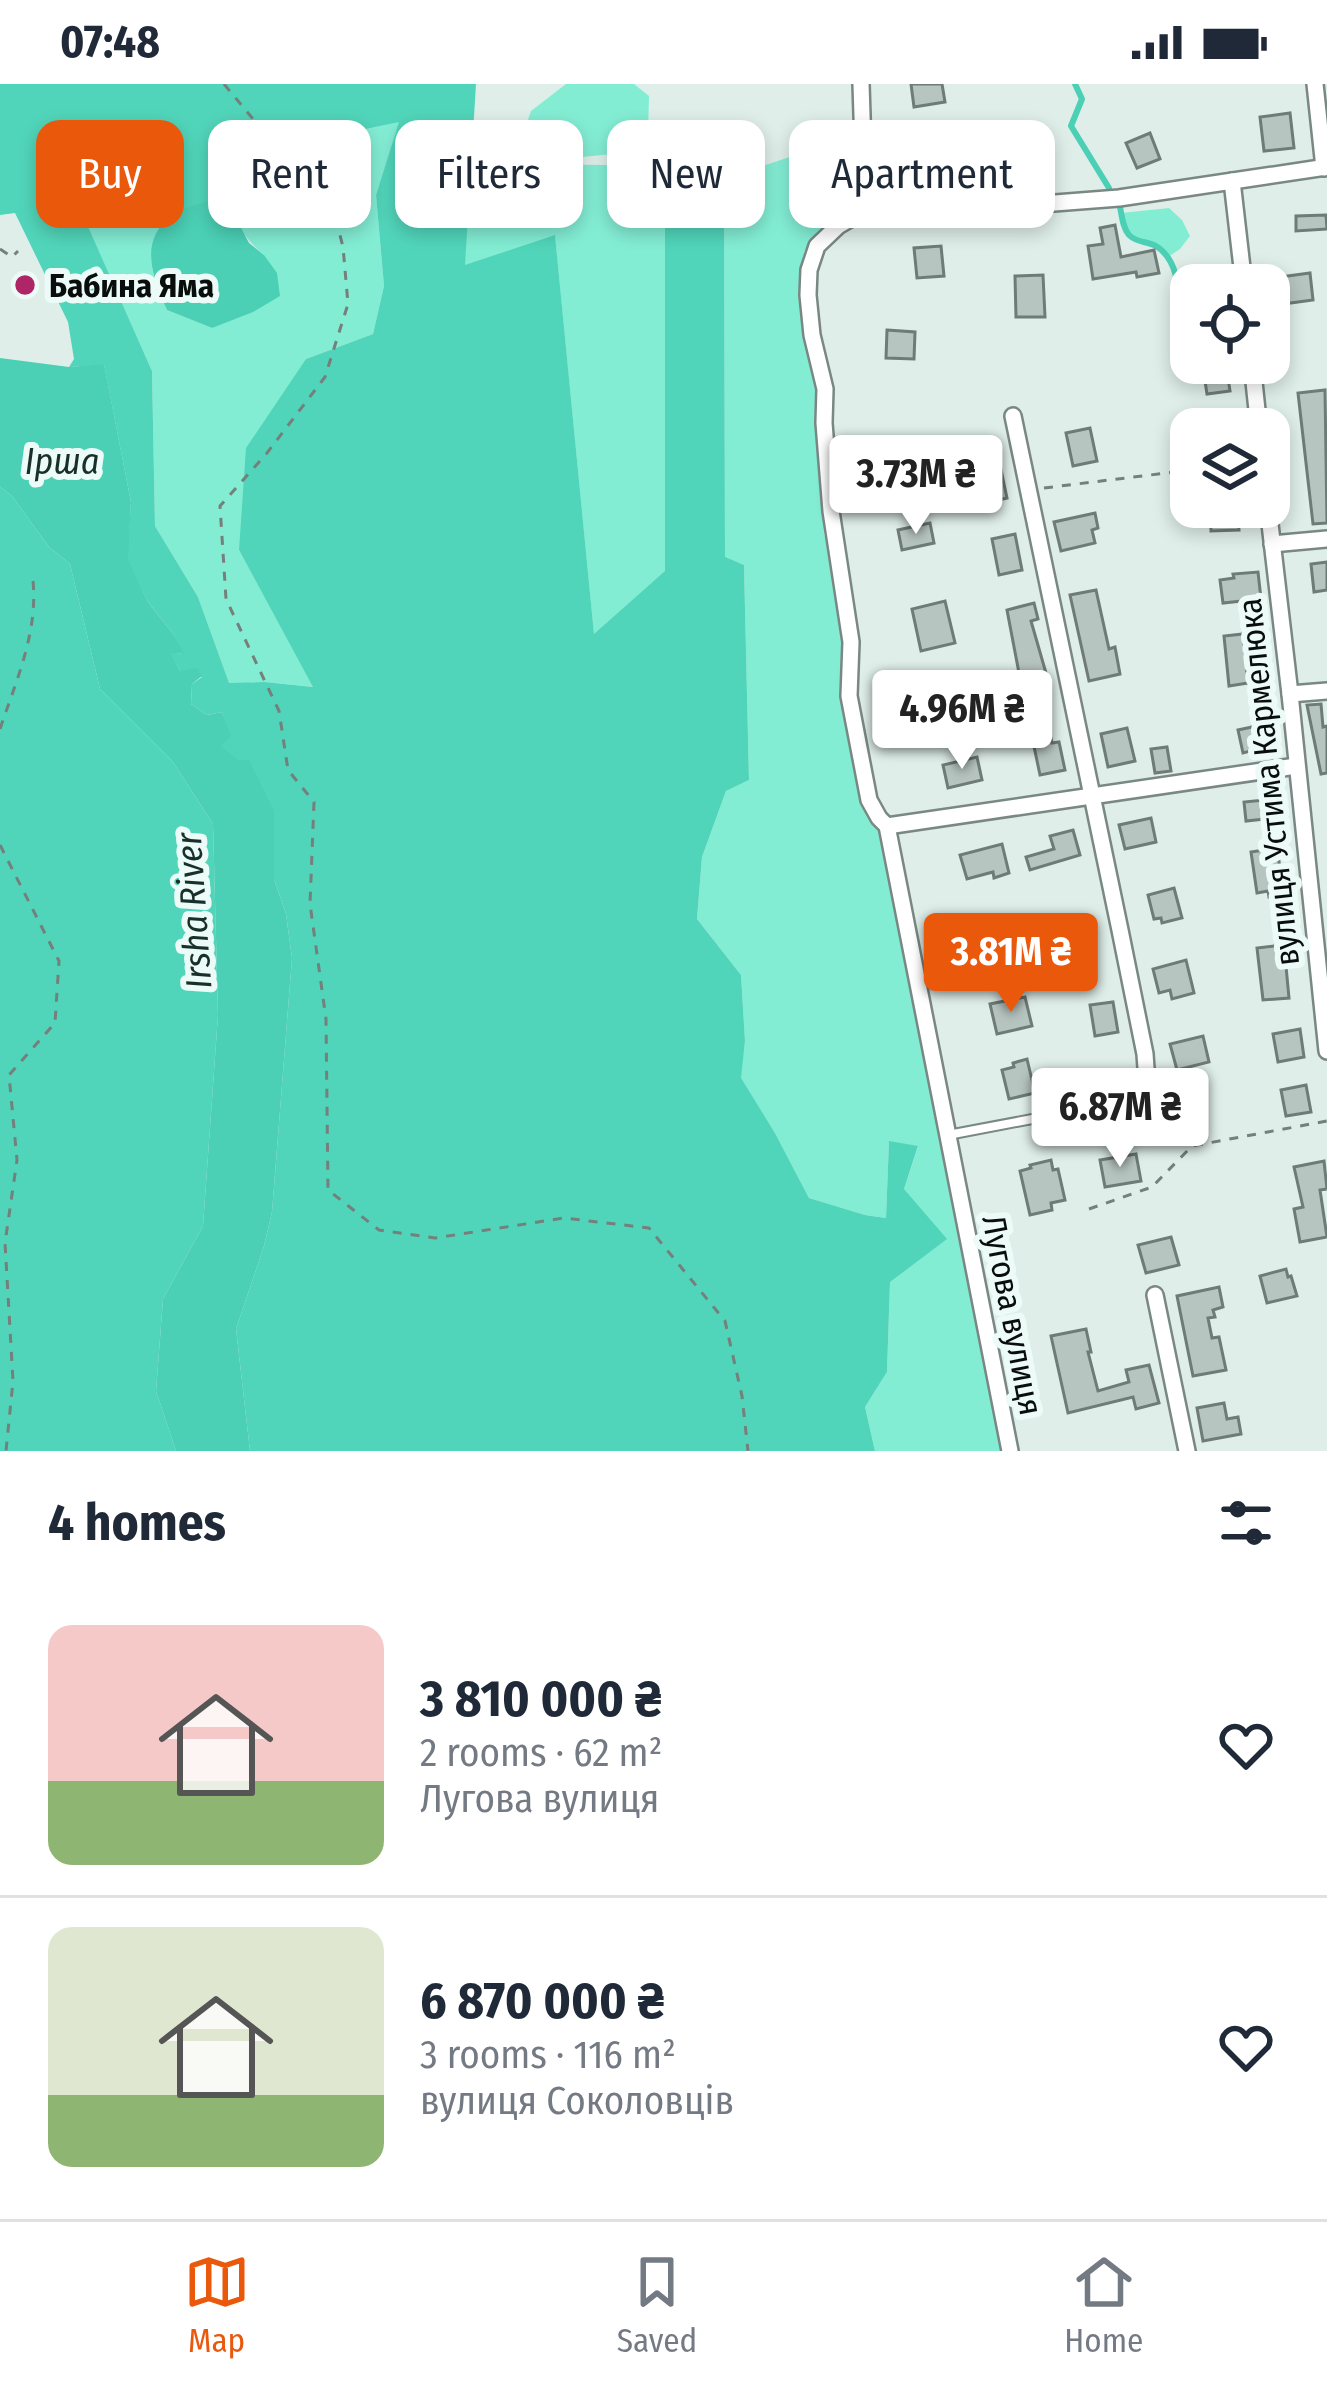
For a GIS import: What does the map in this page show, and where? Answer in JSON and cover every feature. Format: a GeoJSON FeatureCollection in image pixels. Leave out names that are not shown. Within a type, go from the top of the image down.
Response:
{"type":"FeatureCollection","features":[{"type":"Feature","properties":{"kind":"street"},"geometry":{"type":"LineString","coordinates":[[861,84],[862,120]]}},
{"type":"Feature","properties":{"kind":"street"},"geometry":{"type":"LineString","coordinates":[[1055,203],[1325,167],[1315,84]]}},
{"type":"Feature","properties":{"kind":"street"},"geometry":{"type":"LineString","coordinates":[[1232,181],[1242,264]]}},
{"type":"Feature","properties":{"kind":"street","name":"Лугова вулиця"},"geometry":{"type":"LineString","coordinates":[[836,228],[817,246],[808,270],[808,295],[825,389],[831,511],[851,642],[849,697],[869,800],[887,826],[1010,1451]]}},
{"type":"Feature","properties":{"kind":"street"},"geometry":{"type":"LineString","coordinates":[[1013,416],[1094,798],[1144,1054],[1148,1097]]}},
{"type":"Feature","properties":{"kind":"street","name":"вулиця Устима Кармелюка"},"geometry":{"type":"LineString","coordinates":[[1270,528],[1327,1051]]}},
{"type":"Feature","properties":{"kind":"street"},"geometry":{"type":"LineString","coordinates":[[1272,544],[1327,539]]}},
{"type":"Feature","properties":{"kind":"street"},"geometry":{"type":"LineString","coordinates":[[1290,694],[1327,691]]}},
{"type":"Feature","properties":{"kind":"street"},"geometry":{"type":"LineString","coordinates":[[887,826],[1296,766]]}},
{"type":"Feature","properties":{"kind":"street"},"geometry":{"type":"LineString","coordinates":[[1155,1295],[1187,1451]]}},
{"type":"Feature","properties":{"kind":"lane"},"geometry":{"type":"LineString","coordinates":[[947,1135],[1048,1116]]}},
{"type":"Feature","properties":{"kind":"path"},"geometry":{"type":"LineString","coordinates":[[224,84],[287,160],[327,185],[343,248],[348,304],[325,377],[220,506],[226,599],[279,711],[288,770],[314,802],[310,904],[326,1019],[328,1190],[379,1229],[435,1238],[563,1217],[649,1228],[725,1321],[742,1396],[748,1451]]}},
{"type":"Feature","properties":{"kind":"path"},"geometry":{"type":"LineString","coordinates":[[0,249],[12,257],[18,251]]}},
{"type":"Feature","properties":{"kind":"path"},"geometry":{"type":"LineString","coordinates":[[1030,490],[1170,473]]}},
{"type":"Feature","properties":{"kind":"path"},"geometry":{"type":"LineString","coordinates":[[0,729],[28,645],[33,581]]}},
{"type":"Feature","properties":{"kind":"path"},"geometry":{"type":"LineString","coordinates":[[0,845],[59,961],[55,1023],[9,1075],[17,1160],[5,1244],[13,1381],[6,1451]]}},
{"type":"Feature","properties":{"kind":"path"},"geometry":{"type":"LineString","coordinates":[[1089,1209],[1152,1186],[1192,1146],[1327,1121]]}},
{"type":"Feature","properties":{"kind":"shaded area"},"geometry":{"type":"Polygon","coordinates":[[[0,84],[476,84],[474,120],[395,120],[371,128],[371,120],[208,120],[208,202],[184,210],[184,120],[36,120],[36,228],[89,228],[152,371],[155,526],[198,597],[229,683],[313,687],[239,550],[246,448],[306,359],[373,334],[384,286],[376,195],[395,135],[395,228],[467,228],[465,265],[555,235],[594,634],[665,571],[665,228],[724,228],[725,557],[744,565],[749,780],[726,791],[702,857],[697,919],[741,975],[745,1041],[741,1078],[809,1198],[886,1218],[889,1141],[918,1146],[904,1189],[947,1239],[890,1282],[887,1372],[865,1407],[875,1451],[250,1451],[236,1329],[272,1212],[292,958],[286,914],[274,879],[273,811],[238,761],[220,746],[230,736],[222,712],[207,715],[191,704],[192,684],[202,677],[180,671],[170,652],[182,654],[174,635],[148,602],[127,560],[131,502],[104,365],[69,367],[74,359],[68,322],[15,213],[0,215],[0,84]]]}},
{"type":"Feature","properties":{"kind":"shaded area"},"geometry":{"type":"Polygon","coordinates":[[[566,84],[634,84],[649,96],[648,120],[607,120],[607,155],[583,157],[583,120],[528,120],[531,111],[566,84]]]}},
{"type":"Feature","properties":{"kind":"shaded area"},"geometry":{"type":"Polygon","coordinates":[[[395,122],[395,136],[376,195],[384,286],[373,334],[306,359],[239,550],[314,687],[229,684],[198,597],[155,526],[152,371],[88,228],[162,228],[151,260],[167,310],[212,328],[264,255],[240,228],[371,228],[371,127],[395,122]]]}},
{"type":"Feature","properties":{"kind":"shaded area"},"geometry":{"type":"Polygon","coordinates":[[[789,157],[789,228],[827,228],[804,252],[807,341],[817,385],[824,534],[841,580],[846,635],[841,652],[861,774],[860,795],[870,821],[890,844],[1002,1451],[875,1451],[865,1407],[887,1372],[890,1282],[904,1189],[918,1147],[889,1142],[886,1218],[809,1198],[740,1078],[745,1041],[741,975],[697,919],[702,857],[726,791],[749,780],[744,565],[725,558],[724,228],[765,228],[765,165],[789,157]]]}},
{"type":"Feature","properties":{"kind":"shaded area"},"geometry":{"type":"Polygon","coordinates":[[[583,164],[607,165],[607,228],[665,228],[665,572],[594,635],[555,236],[464,266],[467,228],[583,228],[583,164]]]}},
{"type":"Feature","properties":{"kind":"shaded area"},"geometry":{"type":"Polygon","coordinates":[[[1169,208],[1190,236],[1168,257],[1128,235],[1121,213],[1169,208]]]}},
{"type":"Feature","properties":{"kind":"shaded area"},"geometry":{"type":"Polygon","coordinates":[[[0,487],[12,496],[49,547],[70,564],[100,689],[173,762],[213,824],[218,1015],[203,1226],[163,1299],[156,1391],[176,1451],[0,1451],[0,487]]]}},
{"type":"Feature","properties":{"kind":"water"},"geometry":{"type":"Polygon","coordinates":[[[208,201],[208,228],[241,228],[277,273],[280,296],[212,328],[167,310],[153,272],[152,248],[160,228],[184,228],[184,210],[208,201]]]}},
{"type":"Feature","properties":{"kind":"water","name":"Ірша"},"geometry":{"type":"Polygon","coordinates":[[[0,358],[69,367],[104,364],[131,502],[128,560],[148,602],[184,654],[171,653],[180,671],[197,668],[202,676],[192,684],[191,704],[207,715],[222,712],[231,736],[221,746],[238,760],[249,760],[274,811],[274,879],[286,914],[292,958],[272,1212],[236,1329],[250,1451],[176,1451],[156,1391],[163,1299],[203,1226],[218,1015],[213,824],[173,762],[100,689],[70,564],[49,547],[12,496],[0,487],[0,358]]]}},
{"type":"Feature","properties":{"kind":"building"},"geometry":{"type":"Polygon","coordinates":[[[911,84],[942,84],[945,102],[914,107],[911,84]]]}},
{"type":"Feature","properties":{"kind":"building"},"geometry":{"type":"Polygon","coordinates":[[[1290,113],[1294,148],[1264,151],[1260,117],[1290,113]]]}},
{"type":"Feature","properties":{"kind":"building"},"geometry":{"type":"Polygon","coordinates":[[[1150,133],[1160,159],[1137,168],[1126,143],[1150,133]]]}},
{"type":"Feature","properties":{"kind":"building"},"geometry":{"type":"Polygon","coordinates":[[[1326,215],[1327,229],[1296,231],[1296,216],[1326,215]]]}},
{"type":"Feature","properties":{"kind":"building"},"geometry":{"type":"Polygon","coordinates":[[[1115,225],[1121,257],[1154,250],[1159,273],[1093,279],[1088,246],[1103,244],[1100,228],[1115,225]]]}},
{"type":"Feature","properties":{"kind":"building"},"geometry":{"type":"Polygon","coordinates":[[[941,246],[944,276],[917,278],[914,248],[941,246]]]}},
{"type":"Feature","properties":{"kind":"building"},"geometry":{"type":"Polygon","coordinates":[[[1310,273],[1313,300],[1290,303],[1290,276],[1310,273]]]}},
{"type":"Feature","properties":{"kind":"building"},"geometry":{"type":"Polygon","coordinates":[[[1043,275],[1045,317],[1016,317],[1015,276],[1043,275]]]}},
{"type":"Feature","properties":{"kind":"building"},"geometry":{"type":"Polygon","coordinates":[[[887,330],[915,332],[914,359],[886,358],[887,330]]]}},
{"type":"Feature","properties":{"kind":"building"},"geometry":{"type":"Polygon","coordinates":[[[1205,384],[1229,384],[1230,391],[1207,394],[1205,384]]]}},
{"type":"Feature","properties":{"kind":"building"},"geometry":{"type":"Polygon","coordinates":[[[1325,390],[1327,523],[1313,524],[1298,393],[1325,390]]]}},
{"type":"Feature","properties":{"kind":"building"},"geometry":{"type":"Polygon","coordinates":[[[1090,428],[1097,461],[1073,466],[1066,433],[1090,428]]]}},
{"type":"Feature","properties":{"kind":"building"},"geometry":{"type":"Polygon","coordinates":[[[917,448],[920,481],[889,484],[886,451],[917,448]]]}},
{"type":"Feature","properties":{"kind":"building"},"geometry":{"type":"Polygon","coordinates":[[[999,460],[1007,498],[981,504],[972,466],[999,460]]]}},
{"type":"Feature","properties":{"kind":"building"},"geometry":{"type":"Polygon","coordinates":[[[1095,513],[1095,543],[1061,551],[1054,522],[1095,513]]]}},
{"type":"Feature","properties":{"kind":"building"},"geometry":{"type":"Polygon","coordinates":[[[930,523],[934,543],[902,550],[898,530],[930,523]]]}},
{"type":"Feature","properties":{"kind":"building"},"geometry":{"type":"Polygon","coordinates":[[[1015,534],[1022,570],[999,575],[992,539],[1015,534]]]}},
{"type":"Feature","properties":{"kind":"building"},"geometry":{"type":"Polygon","coordinates":[[[1327,562],[1327,590],[1314,592],[1311,564],[1327,562]]]}},
{"type":"Feature","properties":{"kind":"building"},"geometry":{"type":"Polygon","coordinates":[[[1258,572],[1261,599],[1223,603],[1220,580],[1258,572]]]}},
{"type":"Feature","properties":{"kind":"building"},"geometry":{"type":"Polygon","coordinates":[[[1096,590],[1109,649],[1115,647],[1120,674],[1089,681],[1070,595],[1096,590]]]}},
{"type":"Feature","properties":{"kind":"building"},"geometry":{"type":"Polygon","coordinates":[[[945,601],[955,643],[921,651],[912,609],[945,601]]]}},
{"type":"Feature","properties":{"kind":"building"},"geometry":{"type":"Polygon","coordinates":[[[1034,603],[1038,619],[1031,621],[1050,687],[1023,694],[1007,610],[1034,603]]]}},
{"type":"Feature","properties":{"kind":"building"},"geometry":{"type":"Polygon","coordinates":[[[1243,634],[1248,683],[1229,686],[1224,636],[1243,634]]]}},
{"type":"Feature","properties":{"kind":"building"},"geometry":{"type":"Polygon","coordinates":[[[968,684],[973,707],[968,708],[969,714],[934,722],[927,693],[968,684]]]}},
{"type":"Feature","properties":{"kind":"building"},"geometry":{"type":"Polygon","coordinates":[[[1321,704],[1323,727],[1327,726],[1327,773],[1321,774],[1307,705],[1321,704]]]}},
{"type":"Feature","properties":{"kind":"building"},"geometry":{"type":"Polygon","coordinates":[[[1266,724],[1272,755],[1256,758],[1254,750],[1243,753],[1238,730],[1266,724]]]}},
{"type":"Feature","properties":{"kind":"building"},"geometry":{"type":"Polygon","coordinates":[[[1127,728],[1135,761],[1108,767],[1101,734],[1127,728]]]}},
{"type":"Feature","properties":{"kind":"building"},"geometry":{"type":"Polygon","coordinates":[[[1050,734],[1052,743],[1059,742],[1065,770],[1040,775],[1032,737],[1050,734]]]}},
{"type":"Feature","properties":{"kind":"building"},"geometry":{"type":"Polygon","coordinates":[[[1167,747],[1171,771],[1155,773],[1151,749],[1167,747]]]}},
{"type":"Feature","properties":{"kind":"building"},"geometry":{"type":"Polygon","coordinates":[[[977,757],[982,780],[948,788],[943,765],[977,757]]]}},
{"type":"Feature","properties":{"kind":"building"},"geometry":{"type":"Polygon","coordinates":[[[1274,799],[1275,818],[1246,821],[1244,802],[1274,799]]]}},
{"type":"Feature","properties":{"kind":"building"},"geometry":{"type":"Polygon","coordinates":[[[1151,818],[1156,842],[1125,849],[1119,825],[1151,818]]]}},
{"type":"Feature","properties":{"kind":"building"},"geometry":{"type":"Polygon","coordinates":[[[1073,830],[1080,855],[1030,870],[1026,857],[1054,849],[1050,836],[1073,830]]]}},
{"type":"Feature","properties":{"kind":"building"},"geometry":{"type":"Polygon","coordinates":[[[1002,844],[1009,873],[967,879],[960,855],[1002,844]]]}},
{"type":"Feature","properties":{"kind":"building"},"geometry":{"type":"Polygon","coordinates":[[[1277,848],[1284,895],[1269,897],[1268,891],[1257,893],[1251,852],[1277,848]]]}},
{"type":"Feature","properties":{"kind":"building"},"geometry":{"type":"Polygon","coordinates":[[[1174,888],[1182,918],[1162,923],[1161,918],[1154,919],[1148,895],[1174,888]]]}},
{"type":"Feature","properties":{"kind":"building"},"geometry":{"type":"Polygon","coordinates":[[[1284,945],[1289,998],[1263,1000],[1257,948],[1284,945]]]}},
{"type":"Feature","properties":{"kind":"building"},"geometry":{"type":"Polygon","coordinates":[[[1186,960],[1194,993],[1172,999],[1170,990],[1159,993],[1153,969],[1186,960]]]}},
{"type":"Feature","properties":{"kind":"building"},"geometry":{"type":"Polygon","coordinates":[[[1025,997],[1032,1026],[997,1034],[990,1004],[1025,997]]]}},
{"type":"Feature","properties":{"kind":"building"},"geometry":{"type":"Polygon","coordinates":[[[1113,1002],[1118,1032],[1095,1036],[1090,1005],[1113,1002]]]}},
{"type":"Feature","properties":{"kind":"building"},"geometry":{"type":"Polygon","coordinates":[[[1300,1029],[1304,1057],[1278,1062],[1273,1034],[1300,1029]]]}},
{"type":"Feature","properties":{"kind":"building"},"geometry":{"type":"Polygon","coordinates":[[[1203,1036],[1209,1062],[1177,1070],[1170,1044],[1203,1036]]]}},
{"type":"Feature","properties":{"kind":"building"},"geometry":{"type":"Polygon","coordinates":[[[1027,1059],[1035,1093],[1009,1099],[1002,1070],[1027,1059]]]}},
{"type":"Feature","properties":{"kind":"building"},"geometry":{"type":"Polygon","coordinates":[[[1306,1085],[1311,1112],[1286,1116],[1281,1090],[1306,1085]]]}},
{"type":"Feature","properties":{"kind":"building"},"geometry":{"type":"Polygon","coordinates":[[[1136,1154],[1141,1181],[1105,1187],[1100,1160],[1136,1154]]]}},
{"type":"Feature","properties":{"kind":"building"},"geometry":{"type":"Polygon","coordinates":[[[1051,1160],[1053,1170],[1058,1169],[1065,1200],[1051,1203],[1052,1210],[1030,1215],[1020,1171],[1051,1160]]]}},
{"type":"Feature","properties":{"kind":"building"},"geometry":{"type":"Polygon","coordinates":[[[1324,1161],[1327,1189],[1320,1190],[1327,1237],[1300,1242],[1294,1209],[1303,1207],[1294,1167],[1324,1161]]]}},
{"type":"Feature","properties":{"kind":"building"},"geometry":{"type":"Polygon","coordinates":[[[1171,1237],[1179,1265],[1146,1273],[1138,1245],[1171,1237]]]}},
{"type":"Feature","properties":{"kind":"building"},"geometry":{"type":"Polygon","coordinates":[[[1286,1269],[1297,1296],[1267,1303],[1260,1276],[1286,1269]]]}},
{"type":"Feature","properties":{"kind":"building"},"geometry":{"type":"Polygon","coordinates":[[[1219,1287],[1223,1307],[1208,1318],[1212,1338],[1219,1337],[1226,1370],[1193,1376],[1177,1296],[1219,1287]]]}},
{"type":"Feature","properties":{"kind":"building"},"geometry":{"type":"Polygon","coordinates":[[[1086,1329],[1098,1391],[1129,1382],[1126,1370],[1149,1365],[1159,1403],[1136,1409],[1133,1397],[1068,1413],[1051,1336],[1086,1329]]]}},
{"type":"Feature","properties":{"kind":"building"},"geometry":{"type":"Polygon","coordinates":[[[1224,1403],[1227,1419],[1238,1417],[1241,1434],[1203,1441],[1197,1408],[1224,1403]]]}},
{"type":"Feature","properties":{"kind":"waterway"},"geometry":{"type":"LineString","coordinates":[[1075,84],[1082,99],[1071,126],[1109,188]]}},
{"type":"Feature","properties":{"kind":"waterway"},"geometry":{"type":"LineString","coordinates":[[1120,207],[1129,235],[1156,246],[1172,264]]}},
{"type":"Feature","properties":{"kind":"place","name":"Бабина Яма"},"geometry":{"type":"Point","coordinates":[25,285]}},
{"type":"Feature","properties":{"kind":"water label","name":"Irsha River"},"geometry":{"type":"Point","coordinates":[193,911]}}]}
